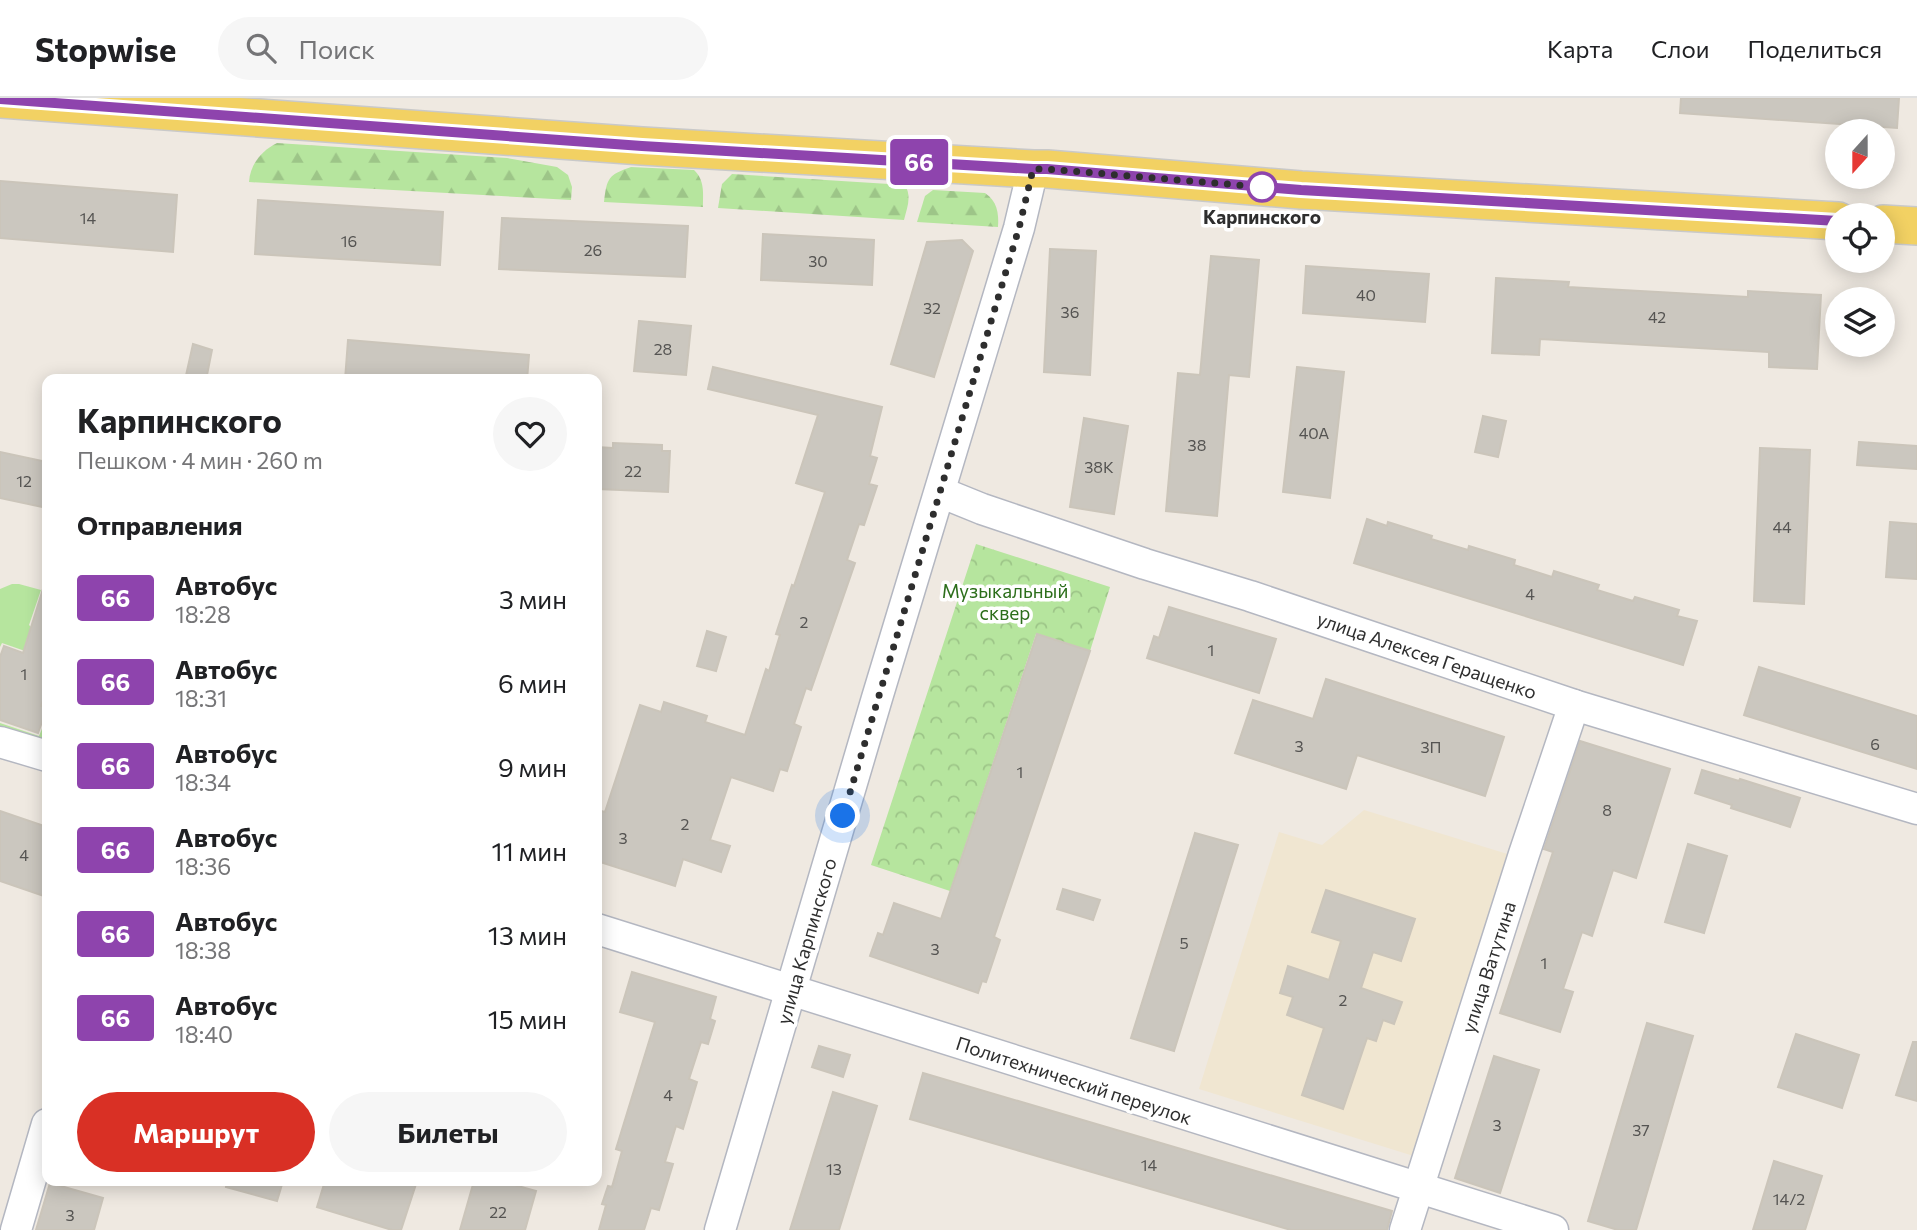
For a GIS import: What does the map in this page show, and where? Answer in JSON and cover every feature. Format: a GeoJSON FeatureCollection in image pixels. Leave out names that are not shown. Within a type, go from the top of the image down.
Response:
{"type":"FeatureCollection","features":[{"type":"Feature","properties":{"kind":"main road"},"geometry":{"type":"LineString","coordinates":[[0,99],[106,102],[642,146],[1047,169],[1301,190],[1825,220]]}},
{"type":"Feature","properties":{"kind":"main road"},"geometry":{"type":"LineString","coordinates":[[1895,225],[1917,226]]}},
{"type":"Feature","properties":{"kind":"street","name":"улица Карпинского"},"geometry":{"type":"LineString","coordinates":[[720,1230],[1015,241],[1033,169]]}},
{"type":"Feature","properties":{"kind":"street","name":"улица Алексея Геращенко"},"geometry":{"type":"LineString","coordinates":[[940,492],[1133,560],[1250,596],[1574,705],[1917,809]]}},
{"type":"Feature","properties":{"kind":"street","name":"улица Ватутина"},"geometry":{"type":"LineString","coordinates":[[1405,1230],[1574,705]]}},
{"type":"Feature","properties":{"kind":"street"},"geometry":{"type":"LineString","coordinates":[[0,742],[42,755]]}},
{"type":"Feature","properties":{"kind":"street","name":"Политехнический переулок"},"geometry":{"type":"LineString","coordinates":[[602,931],[1553,1230]]}},
{"type":"Feature","properties":{"kind":"street"},"geometry":{"type":"LineString","coordinates":[[16,1230],[42,1141]]}},
{"type":"Feature","properties":{"kind":"shaded area"},"geometry":{"type":"Polygon","coordinates":[[[1364,810],[1514,856],[1420,1158],[1199,1089],[1279,832],[1322,845],[1364,810]]]}},
{"type":"Feature","properties":{"kind":"green space"},"geometry":{"type":"Polygon","coordinates":[[[277,143],[507,158],[557,167],[568,175],[572,187],[571,200],[249,182],[257,159],[277,143]]]}},
{"type":"Feature","properties":{"kind":"green space"},"geometry":{"type":"Polygon","coordinates":[[[631,167],[694,170],[702,183],[703,207],[604,202],[610,178],[631,167]]]}},
{"type":"Feature","properties":{"kind":"green space"},"geometry":{"type":"Polygon","coordinates":[[[732,174],[905,185],[908,202],[904,220],[718,208],[722,184],[732,174]]]}},
{"type":"Feature","properties":{"kind":"green space"},"geometry":{"type":"Polygon","coordinates":[[[933,190],[985,193],[996,208],[998,227],[917,222],[925,196],[933,190]]]}},
{"type":"Feature","properties":{"kind":"green space","name":"Музыкальный сквер"},"geometry":{"type":"Polygon","coordinates":[[[976,544],[1110,587],[1090,651],[1036,634],[950,891],[871,865],[976,544]]]}},
{"type":"Feature","properties":{"kind":"green space"},"geometry":{"type":"Polygon","coordinates":[[[12,584],[41,590],[29,625],[33,629],[25,651],[2,643],[0,647],[0,589],[12,584]]]}},
{"type":"Feature","properties":{"kind":"green space"},"geometry":{"type":"Polygon","coordinates":[[[0,723],[39,736],[42,729],[42,742],[0,729],[0,723]]]}},
{"type":"Feature","properties":{"kind":"building"},"geometry":{"type":"Polygon","coordinates":[[[1681,98],[1899,98],[1897,128],[1895,119],[1825,119],[1825,123],[1680,113],[1681,98]]]}},
{"type":"Feature","properties":{"kind":"building"},"geometry":{"type":"Polygon","coordinates":[[[0,181],[177,195],[173,252],[0,238],[0,181]]]}},
{"type":"Feature","properties":{"kind":"building"},"geometry":{"type":"Polygon","coordinates":[[[258,200],[443,212],[440,265],[255,254],[258,200]]]}},
{"type":"Feature","properties":{"kind":"building"},"geometry":{"type":"Polygon","coordinates":[[[502,218],[688,226],[685,277],[499,269],[502,218]]]}},
{"type":"Feature","properties":{"kind":"building"},"geometry":{"type":"Polygon","coordinates":[[[763,234],[874,240],[872,285],[761,280],[763,234]]]}},
{"type":"Feature","properties":{"kind":"building"},"geometry":{"type":"Polygon","coordinates":[[[962,240],[973,251],[934,377],[891,364],[927,242],[962,240]]]}},
{"type":"Feature","properties":{"kind":"building"},"geometry":{"type":"Polygon","coordinates":[[[1050,249],[1096,251],[1090,375],[1044,372],[1050,249]]]}},
{"type":"Feature","properties":{"kind":"building"},"geometry":{"type":"Polygon","coordinates":[[[1211,256],[1259,260],[1249,377],[1229,375],[1217,516],[1166,511],[1178,373],[1200,375],[1211,256]]]}},
{"type":"Feature","properties":{"kind":"building"},"geometry":{"type":"Polygon","coordinates":[[[1306,266],[1429,274],[1425,322],[1303,313],[1306,266]]]}},
{"type":"Feature","properties":{"kind":"building"},"geometry":{"type":"Polygon","coordinates":[[[1496,278],[1569,282],[1568,287],[1748,297],[1748,291],[1821,295],[1817,369],[1769,367],[1769,352],[1540,339],[1539,355],[1492,353],[1496,278]]]}},
{"type":"Feature","properties":{"kind":"building"},"geometry":{"type":"Polygon","coordinates":[[[639,321],[691,326],[686,375],[634,371],[639,321]]]}},
{"type":"Feature","properties":{"kind":"building"},"geometry":{"type":"Polygon","coordinates":[[[348,340],[529,355],[527,374],[345,374],[348,340]]]}},
{"type":"Feature","properties":{"kind":"building"},"geometry":{"type":"Polygon","coordinates":[[[193,344],[212,350],[207,374],[186,374],[193,344]]]}},
{"type":"Feature","properties":{"kind":"building"},"geometry":{"type":"Polygon","coordinates":[[[713,367],[882,407],[870,456],[877,458],[869,484],[877,486],[864,525],[859,524],[847,560],[855,563],[811,690],[806,688],[794,724],[801,727],[787,771],[780,769],[773,791],[731,777],[710,840],[730,846],[721,872],[683,859],[675,886],[602,863],[602,811],[605,812],[640,705],[661,712],[664,702],[707,716],[705,722],[745,735],[766,669],[769,671],[780,635],[776,634],[825,492],[796,483],[818,415],[708,389],[713,367]]]}},
{"type":"Feature","properties":{"kind":"building"},"geometry":{"type":"Polygon","coordinates":[[[1297,367],[1344,372],[1330,498],[1283,492],[1297,367]]]}},
{"type":"Feature","properties":{"kind":"building"},"geometry":{"type":"Polygon","coordinates":[[[1483,416],[1506,421],[1498,457],[1475,452],[1483,416]]]}},
{"type":"Feature","properties":{"kind":"building"},"geometry":{"type":"Polygon","coordinates":[[[1084,418],[1128,426],[1114,514],[1070,507],[1084,418]]]}},
{"type":"Feature","properties":{"kind":"building"},"geometry":{"type":"Polygon","coordinates":[[[1859,442],[1917,446],[1917,469],[1857,465],[1859,442]]]}},
{"type":"Feature","properties":{"kind":"building"},"geometry":{"type":"Polygon","coordinates":[[[613,443],[662,445],[662,451],[670,451],[668,492],[602,489],[602,447],[613,448],[613,443]]]}},
{"type":"Feature","properties":{"kind":"building"},"geometry":{"type":"Polygon","coordinates":[[[1760,448],[1810,450],[1804,604],[1754,601],[1760,448]]]}},
{"type":"Feature","properties":{"kind":"building"},"geometry":{"type":"Polygon","coordinates":[[[0,452],[42,461],[42,507],[0,498],[0,452]]]}},
{"type":"Feature","properties":{"kind":"building"},"geometry":{"type":"Polygon","coordinates":[[[1367,519],[1387,526],[1388,522],[1468,550],[1469,546],[1515,560],[1514,565],[1552,577],[1554,571],[1599,585],[1597,590],[1633,601],[1635,597],[1679,610],[1677,616],[1697,621],[1683,665],[1354,563],[1367,519]]]}},
{"type":"Feature","properties":{"kind":"building"},"geometry":{"type":"Polygon","coordinates":[[[1890,522],[1917,524],[1917,579],[1886,577],[1890,522]]]}},
{"type":"Feature","properties":{"kind":"building"},"geometry":{"type":"Polygon","coordinates":[[[42,592],[42,722],[38,733],[0,720],[0,657],[4,646],[23,653],[42,592]]]}},
{"type":"Feature","properties":{"kind":"building"},"geometry":{"type":"Polygon","coordinates":[[[1169,607],[1276,639],[1259,693],[1147,658],[1154,636],[1159,638],[1169,607]]]}},
{"type":"Feature","properties":{"kind":"building"},"geometry":{"type":"Polygon","coordinates":[[[707,631],[726,637],[716,671],[697,666],[707,631]]]}},
{"type":"Feature","properties":{"kind":"building"},"geometry":{"type":"Polygon","coordinates":[[[1037,634],[1090,651],[994,937],[1000,940],[986,982],[982,981],[978,993],[870,956],[878,933],[883,935],[894,903],[941,919],[1037,634]]]}},
{"type":"Feature","properties":{"kind":"building"},"geometry":{"type":"Polygon","coordinates":[[[1759,667],[1917,716],[1917,769],[1744,715],[1759,667]]]}},
{"type":"Feature","properties":{"kind":"building"},"geometry":{"type":"Polygon","coordinates":[[[1326,679],[1504,737],[1485,796],[1357,755],[1346,789],[1235,753],[1253,700],[1313,719],[1326,679]]]}},
{"type":"Feature","properties":{"kind":"building"},"geometry":{"type":"Polygon","coordinates":[[[1580,741],[1670,769],[1636,878],[1613,870],[1592,936],[1582,932],[1563,989],[1573,992],[1560,1032],[1500,1013],[1553,852],[1544,849],[1580,741]]]}},
{"type":"Feature","properties":{"kind":"building"},"geometry":{"type":"Polygon","coordinates":[[[1702,770],[1800,798],[1790,827],[1695,793],[1702,770]]]}},
{"type":"Feature","properties":{"kind":"building"},"geometry":{"type":"Polygon","coordinates":[[[0,811],[42,825],[42,895],[0,881],[0,811]]]}},
{"type":"Feature","properties":{"kind":"building"},"geometry":{"type":"Polygon","coordinates":[[[1195,833],[1238,845],[1174,1051],[1131,1038],[1195,833]]]}},
{"type":"Feature","properties":{"kind":"building"},"geometry":{"type":"Polygon","coordinates":[[[1688,844],[1727,856],[1704,933],[1665,922],[1688,844]]]}},
{"type":"Feature","properties":{"kind":"building"},"geometry":{"type":"Polygon","coordinates":[[[1063,889],[1100,900],[1093,920],[1057,909],[1063,889]]]}},
{"type":"Feature","properties":{"kind":"building"},"geometry":{"type":"Polygon","coordinates":[[[1326,890],[1415,919],[1401,961],[1373,952],[1361,988],[1402,1002],[1394,1024],[1383,1020],[1376,1041],[1367,1038],[1343,1109],[1302,1095],[1324,1028],[1287,1015],[1293,997],[1280,993],[1288,966],[1329,980],[1341,941],[1312,932],[1326,890]]]}},
{"type":"Feature","properties":{"kind":"building"},"geometry":{"type":"Polygon","coordinates":[[[632,972],[716,997],[710,1019],[715,1021],[708,1044],[701,1042],[689,1079],[697,1082],[683,1129],[676,1126],[665,1162],[673,1164],[659,1210],[651,1208],[644,1230],[599,1230],[606,1205],[602,1204],[608,1186],[612,1187],[622,1151],[616,1149],[655,1022],[620,1012],[632,972]]]}},
{"type":"Feature","properties":{"kind":"building"},"geometry":{"type":"Polygon","coordinates":[[[1647,1023],[1693,1036],[1636,1230],[1618,1230],[1588,1221],[1647,1023]]]}},
{"type":"Feature","properties":{"kind":"building"},"geometry":{"type":"Polygon","coordinates":[[[1796,1034],[1859,1055],[1842,1108],[1778,1087],[1796,1034]]]}},
{"type":"Feature","properties":{"kind":"building"},"geometry":{"type":"Polygon","coordinates":[[[1913,1042],[1917,1042],[1917,1101],[1896,1095],[1913,1042]]]}},
{"type":"Feature","properties":{"kind":"building"},"geometry":{"type":"Polygon","coordinates":[[[819,1046],[850,1055],[843,1077],[812,1067],[819,1046]]]}},
{"type":"Feature","properties":{"kind":"building"},"geometry":{"type":"Polygon","coordinates":[[[1494,1056],[1539,1070],[1500,1193],[1455,1178],[1494,1056]]]}},
{"type":"Feature","properties":{"kind":"building"},"geometry":{"type":"Polygon","coordinates":[[[923,1073],[1392,1211],[1387,1230],[1291,1230],[910,1119],[923,1073]]]}},
{"type":"Feature","properties":{"kind":"building"},"geometry":{"type":"Polygon","coordinates":[[[833,1092],[877,1106],[839,1230],[790,1230],[833,1092]]]}},
{"type":"Feature","properties":{"kind":"building"},"geometry":{"type":"Polygon","coordinates":[[[1774,1161],[1822,1176],[1805,1230],[1753,1230],[1774,1161]]]}},
{"type":"Feature","properties":{"kind":"building"},"geometry":{"type":"Polygon","coordinates":[[[49,1186],[61,1186],[103,1198],[94,1230],[36,1230],[49,1186]]]}},
{"type":"Feature","properties":{"kind":"building"},"geometry":{"type":"Polygon","coordinates":[[[226,1186],[282,1186],[277,1201],[226,1186]]]}},
{"type":"Feature","properties":{"kind":"building"},"geometry":{"type":"Polygon","coordinates":[[[323,1186],[415,1186],[401,1230],[392,1230],[317,1207],[323,1186]]]}},
{"type":"Feature","properties":{"kind":"building"},"geometry":{"type":"Polygon","coordinates":[[[473,1186],[518,1186],[536,1191],[525,1230],[460,1230],[473,1186]]]}},
{"type":"Feature","properties":{"kind":"bus line","name":"66"},"geometry":{"type":"LineString","coordinates":[[0,99],[642,146],[1047,169],[1301,190],[1825,220]]}},
{"type":"Feature","properties":{"kind":"place","name":"Карпинского"},"geometry":{"type":"Point","coordinates":[1262,187]}},
{"type":"Feature","properties":{"kind":"route"},"geometry":{"type":"LineString","coordinates":[[843,816],[1019,228],[1033,169],[1262,187]]}}]}
